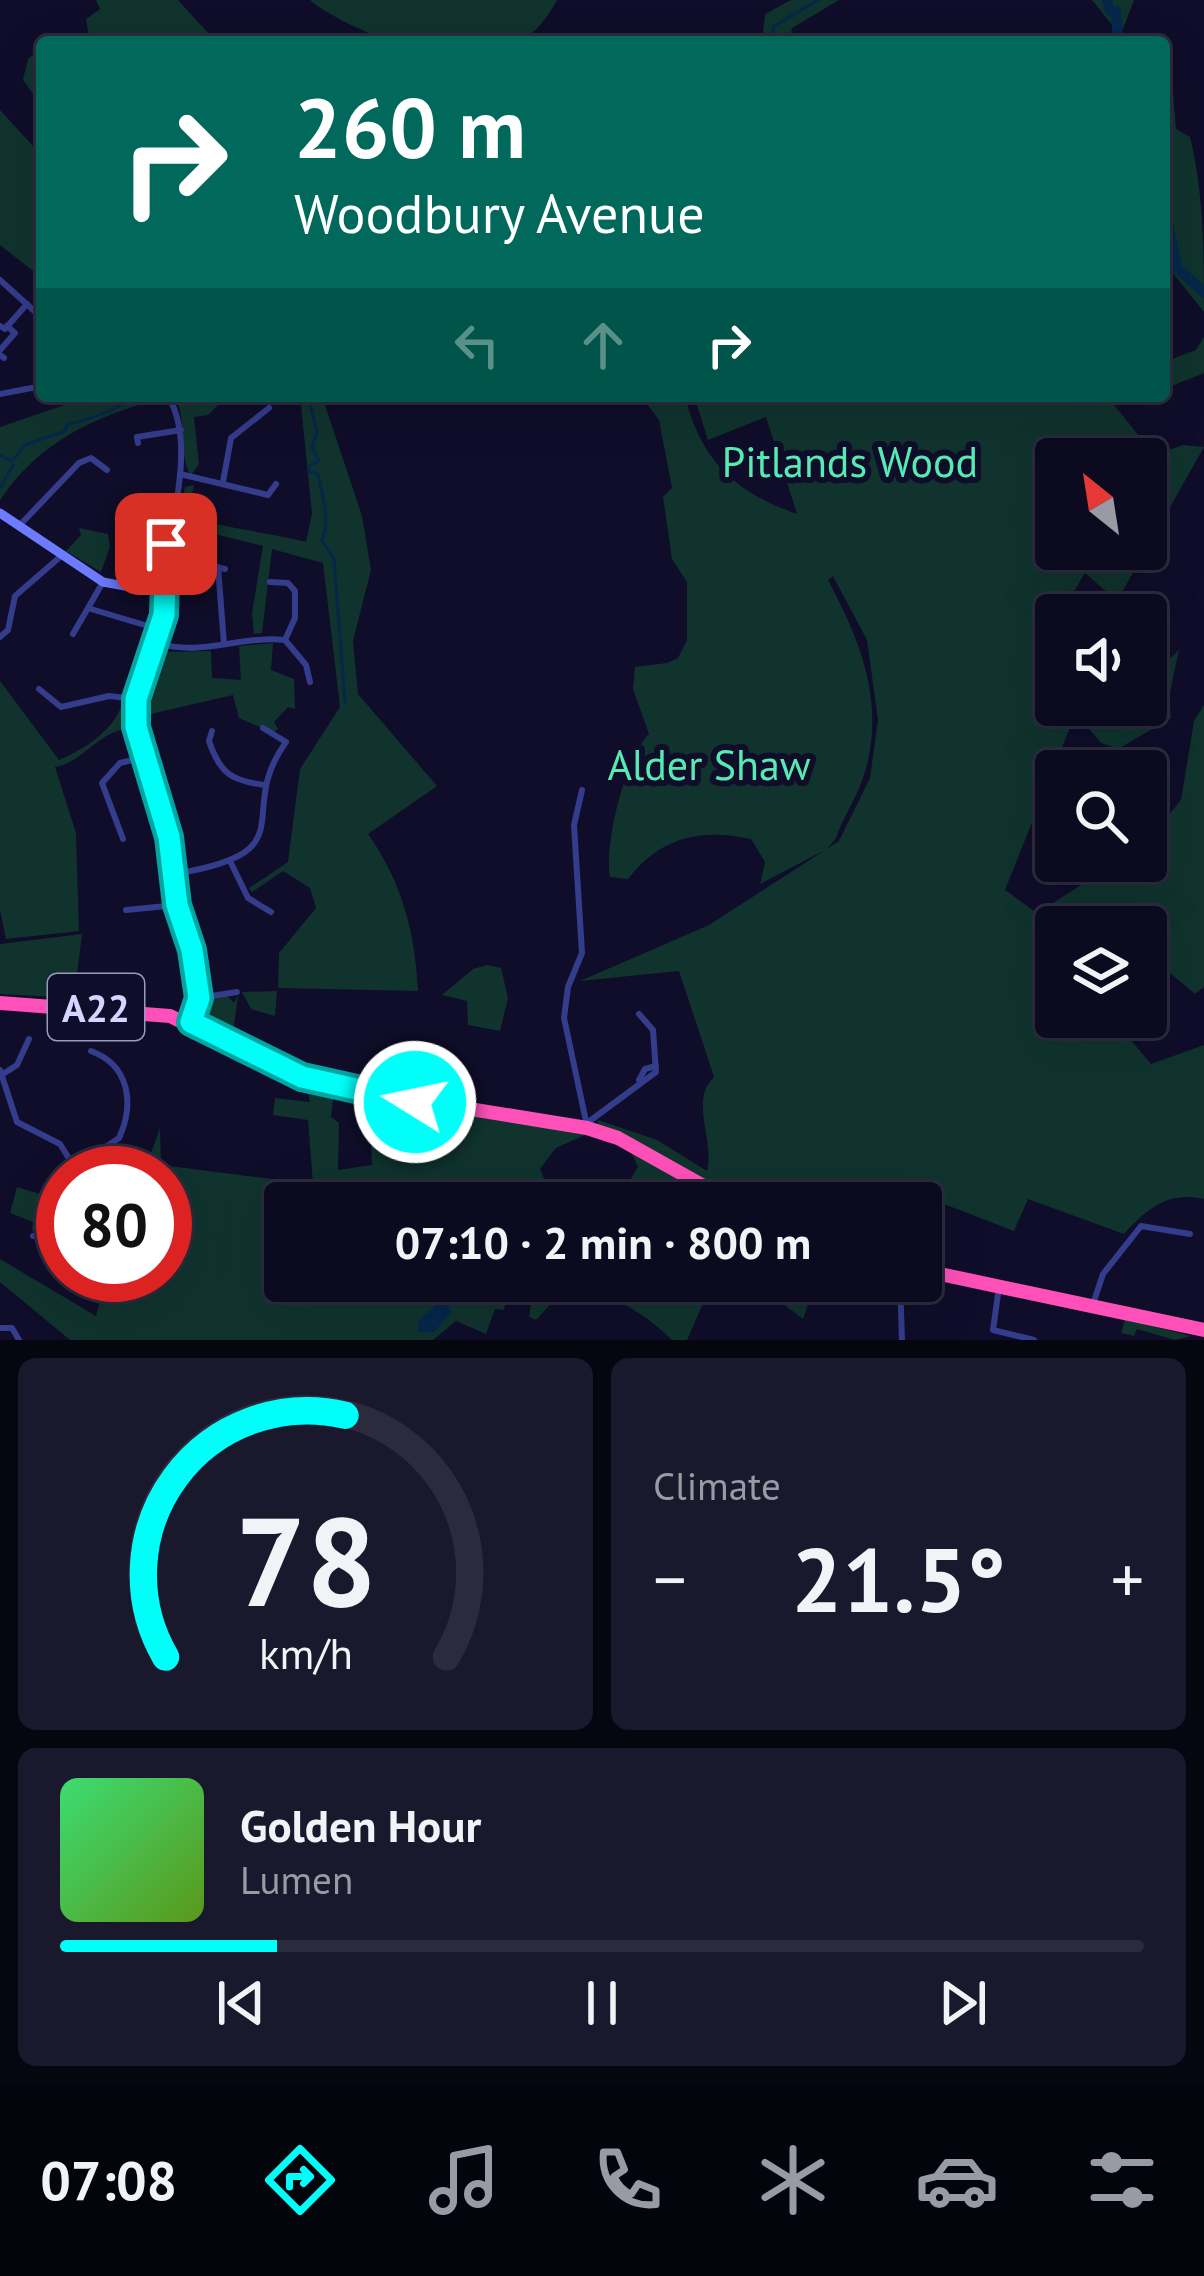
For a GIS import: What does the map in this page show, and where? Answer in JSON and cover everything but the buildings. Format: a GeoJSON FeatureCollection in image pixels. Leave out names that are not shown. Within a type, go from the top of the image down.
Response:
{"type":"FeatureCollection","features":[{"type":"Feature","properties":{"kind":"highway","name":"A22"},"geometry":{"type":"LineString","coordinates":[[0,1003],[131,1009],[191,1022],[270,1064],[334,1087],[587,1126],[697,1182]]}},
{"type":"Feature","properties":{"kind":"highway"},"geometry":{"type":"LineString","coordinates":[[942,1273],[1204,1330]]}},
{"type":"Feature","properties":{"kind":"street"},"geometry":{"type":"LineString","coordinates":[[0,280],[36,312]]}},
{"type":"Feature","properties":{"kind":"street"},"geometry":{"type":"LineString","coordinates":[[1,354],[15,333],[4,326],[27,304]]}},
{"type":"Feature","properties":{"kind":"street"},"geometry":{"type":"LineString","coordinates":[[0,394],[36,387]]}},
{"type":"Feature","properties":{"kind":"street"},"geometry":{"type":"LineString","coordinates":[[170,402],[182,430],[180,475],[166,544],[158,643],[136,699],[141,758],[169,837],[177,905],[199,998],[191,1022]]}},
{"type":"Feature","properties":{"kind":"street"},"geometry":{"type":"LineString","coordinates":[[223,482],[231,438],[269,408]]}},
{"type":"Feature","properties":{"kind":"street"},"geometry":{"type":"LineString","coordinates":[[138,443],[137,437],[182,430]]}},
{"type":"Feature","properties":{"kind":"street"},"geometry":{"type":"LineString","coordinates":[[20,526],[79,463],[99,460],[107,470]]}},
{"type":"Feature","properties":{"kind":"street"},"geometry":{"type":"LineString","coordinates":[[180,475],[268,495],[276,484]]}},
{"type":"Feature","properties":{"kind":"street"},"geometry":{"type":"LineString","coordinates":[[0,513],[59,557],[103,582],[163,593]]}},
{"type":"Feature","properties":{"kind":"street"},"geometry":{"type":"LineString","coordinates":[[119,544],[123,536],[166,544]]}},
{"type":"Feature","properties":{"kind":"street"},"geometry":{"type":"LineString","coordinates":[[0,637],[8,630],[15,596],[59,557]]}},
{"type":"Feature","properties":{"kind":"street"},"geometry":{"type":"LineString","coordinates":[[218,568],[224,644]]}},
{"type":"Feature","properties":{"kind":"street"},"geometry":{"type":"LineString","coordinates":[[73,634],[92,609],[103,582]]}},
{"type":"Feature","properties":{"kind":"street"},"geometry":{"type":"LineString","coordinates":[[270,582],[287,583],[295,591],[295,618],[285,640]]}},
{"type":"Feature","properties":{"kind":"street"},"geometry":{"type":"LineString","coordinates":[[92,609],[148,626]]}},
{"type":"Feature","properties":{"kind":"street"},"geometry":{"type":"LineString","coordinates":[[158,643],[176,649],[260,637],[285,640],[306,665],[310,682]]}},
{"type":"Feature","properties":{"kind":"street"},"geometry":{"type":"LineString","coordinates":[[39,689],[61,707],[109,696],[136,699]]}},
{"type":"Feature","properties":{"kind":"street"},"geometry":{"type":"LineString","coordinates":[[174,874],[231,863],[261,834],[265,785],[286,742],[263,728]]}},
{"type":"Feature","properties":{"kind":"street"},"geometry":{"type":"LineString","coordinates":[[212,731],[209,741],[220,768],[234,781],[265,785]]}},
{"type":"Feature","properties":{"kind":"street"},"geometry":{"type":"LineString","coordinates":[[123,839],[102,783],[120,763],[141,758]]}},
{"type":"Feature","properties":{"kind":"street"},"geometry":{"type":"LineString","coordinates":[[582,790],[574,825],[582,953],[568,987],[564,1018],[587,1126],[639,1080],[650,1079],[656,1066],[653,1030],[639,1014]]}},
{"type":"Feature","properties":{"kind":"street"},"geometry":{"type":"LineString","coordinates":[[231,863],[248,898],[272,912]]}},
{"type":"Feature","properties":{"kind":"street"},"geometry":{"type":"LineString","coordinates":[[126,910],[177,905]]}},
{"type":"Feature","properties":{"kind":"street"},"geometry":{"type":"LineString","coordinates":[[199,998],[234,994]]}},
{"type":"Feature","properties":{"kind":"street"},"geometry":{"type":"LineString","coordinates":[[29,1039],[16,1065],[2,1072],[17,1122],[60,1146]]}},
{"type":"Feature","properties":{"kind":"street"},"geometry":{"type":"LineString","coordinates":[[91,1052],[116,1064],[127,1108],[119,1138],[108,1146]]}},
{"type":"Feature","properties":{"kind":"street"},"geometry":{"type":"LineString","coordinates":[[1093,1304],[1103,1274],[1141,1226],[1190,1234]]}},
{"type":"Feature","properties":{"kind":"street"},"geometry":{"type":"LineString","coordinates":[[1000,1283],[993,1330],[1034,1340]]}},
{"type":"Feature","properties":{"kind":"street"},"geometry":{"type":"LineString","coordinates":[[901,1302],[902,1340]]}},
{"type":"Feature","properties":{"kind":"street"},"geometry":{"type":"LineString","coordinates":[[0,1328],[12,1328],[19,1340]]}},
{"type":"Feature","properties":{"kind":"green space"},"geometry":{"type":"Polygon","coordinates":[[[96,0],[178,0],[208,33],[89,36],[86,19],[100,9],[96,0]]]}},
{"type":"Feature","properties":{"kind":"green space"},"geometry":{"type":"Polygon","coordinates":[[[310,0],[557,0],[526,36],[378,36],[310,0]]]}},
{"type":"Feature","properties":{"kind":"green space"},"geometry":{"type":"Polygon","coordinates":[[[791,0],[839,0],[792,28],[791,36],[763,36],[765,14],[791,0]]]}},
{"type":"Feature","properties":{"kind":"green space"},"geometry":{"type":"Polygon","coordinates":[[[1092,0],[1134,0],[1123,29],[1113,26],[1092,0]]]}},
{"type":"Feature","properties":{"kind":"green space"},"geometry":{"type":"Polygon","coordinates":[[[36,52],[36,98],[23,80],[28,59],[36,52]]]}},
{"type":"Feature","properties":{"kind":"green space"},"geometry":{"type":"Polygon","coordinates":[[[1170,85],[1176,129],[1190,137],[1195,159],[1204,312],[1170,270],[1170,85]]]}},
{"type":"Feature","properties":{"kind":"green space"},"geometry":{"type":"Polygon","coordinates":[[[0,110],[36,149],[36,273],[0,245],[0,110]]]}},
{"type":"Feature","properties":{"kind":"green space"},"geometry":{"type":"Polygon","coordinates":[[[1204,337],[1204,373],[1170,387],[1170,360],[1196,350],[1204,337]]]}},
{"type":"Feature","properties":{"kind":"green space"},"geometry":{"type":"Polygon","coordinates":[[[73,402],[150,402],[90,423],[50,447],[0,500],[0,427],[73,402]]]}},
{"type":"Feature","properties":{"kind":"green space"},"geometry":{"type":"Polygon","coordinates":[[[176,402],[220,402],[208,415],[194,417],[199,464],[191,475],[185,457],[176,402]]]}},
{"type":"Feature","properties":{"kind":"green space"},"geometry":{"type":"Polygon","coordinates":[[[301,402],[324,402],[362,516],[371,570],[353,641],[358,694],[437,786],[368,834],[405,908],[418,991],[278,988],[279,953],[316,908],[310,888],[283,871],[252,892],[249,888],[288,862],[300,769],[340,707],[323,563],[272,549],[262,633],[254,634],[252,613],[263,546],[186,527],[171,642],[166,638],[168,571],[185,487],[194,485],[187,515],[306,542],[312,513],[301,402]]]}},
{"type":"Feature","properties":{"kind":"green space"},"geometry":{"type":"Polygon","coordinates":[[[646,402],[687,402],[701,439],[724,471],[756,495],[797,514],[766,417],[708,440],[696,402],[1112,402],[1139,436],[1035,438],[1035,570],[1135,570],[1121,594],[1109,594],[1085,573],[1073,594],[1035,594],[1035,726],[1071,726],[1061,750],[1035,750],[1035,815],[1005,890],[1035,912],[1035,1038],[1128,1038],[1151,1064],[1204,1045],[1204,1199],[1180,1198],[1159,1204],[1124,1234],[1028,1199],[1014,1231],[942,1203],[942,1182],[703,1182],[597,1127],[598,1120],[657,1140],[707,1171],[703,1097],[714,1077],[679,971],[580,981],[709,925],[825,850],[760,884],[765,862],[751,839],[699,836],[654,853],[628,879],[610,877],[618,802],[632,762],[649,734],[633,689],[635,667],[678,658],[687,640],[687,582],[672,559],[663,497],[672,488],[659,420],[646,402]],[[833,576],[828,580],[867,675],[870,751],[863,778],[827,848],[839,841],[870,778],[878,720],[867,640],[833,576]]]}},
{"type":"Feature","properties":{"kind":"green space"},"geometry":{"type":"Polygon","coordinates":[[[1183,445],[1204,447],[1167,512],[1167,451],[1183,445]]]}},
{"type":"Feature","properties":{"kind":"green space"},"geometry":{"type":"Polygon","coordinates":[[[79,528],[108,534],[110,547],[101,572],[66,551],[81,535],[79,528]]]}},
{"type":"Feature","properties":{"kind":"green space"},"geometry":{"type":"Polygon","coordinates":[[[273,643],[271,670],[294,679],[295,709],[288,707],[274,722],[278,729],[273,733],[239,718],[233,695],[142,716],[142,699],[160,652],[211,651],[212,678],[241,680],[239,646],[273,643]]]}},
{"type":"Feature","properties":{"kind":"green space"},"geometry":{"type":"Polygon","coordinates":[[[1179,650],[1167,720],[1167,661],[1179,650]]]}},
{"type":"Feature","properties":{"kind":"green space"},"geometry":{"type":"Polygon","coordinates":[[[0,681],[59,760],[98,737],[123,701],[130,705],[128,729],[108,735],[55,767],[76,833],[79,931],[6,939],[0,910],[0,681]]]}},
{"type":"Feature","properties":{"kind":"green space"},"geometry":{"type":"Polygon","coordinates":[[[1204,705],[1204,987],[1195,994],[1167,970],[1167,906],[1048,906],[1086,882],[1167,882],[1167,817],[1181,800],[1194,721],[1204,705]]]}},
{"type":"Feature","properties":{"kind":"green space"},"geometry":{"type":"Polygon","coordinates":[[[1087,726],[1157,726],[1118,749],[1101,743],[1087,726]]]}},
{"type":"Feature","properties":{"kind":"green space"},"geometry":{"type":"Polygon","coordinates":[[[82,934],[74,998],[0,994],[0,944],[82,934]]]}},
{"type":"Feature","properties":{"kind":"green space"},"geometry":{"type":"Polygon","coordinates":[[[501,968],[508,998],[500,1031],[468,1025],[467,1001],[442,995],[473,969],[501,968]]]}},
{"type":"Feature","properties":{"kind":"green space"},"geometry":{"type":"Polygon","coordinates":[[[277,991],[275,1016],[251,1009],[242,992],[277,991]]]}},
{"type":"Feature","properties":{"kind":"green space"},"geometry":{"type":"Polygon","coordinates":[[[238,995],[233,1034],[203,1016],[206,999],[227,996],[234,1003],[238,995]]]}},
{"type":"Feature","properties":{"kind":"green space"},"geometry":{"type":"Polygon","coordinates":[[[305,1081],[334,1091],[331,1117],[339,1123],[338,1170],[372,1165],[369,1100],[587,1134],[556,1148],[540,1169],[545,1182],[313,1182],[308,1120],[273,1115],[275,1098],[310,1102],[305,1081]]]}},
{"type":"Feature","properties":{"kind":"green space"},"geometry":{"type":"Polygon","coordinates":[[[630,1150],[688,1182],[629,1182],[638,1167],[630,1150]]]}},
{"type":"Feature","properties":{"kind":"green space"},"geometry":{"type":"Polygon","coordinates":[[[192,1169],[297,1182],[264,1182],[264,1302],[506,1302],[504,1310],[495,1309],[486,1334],[456,1321],[433,1340],[70,1340],[0,1282],[0,1259],[36,1280],[36,1302],[72,1302],[96,1316],[100,1302],[192,1302],[192,1169]]]}},
{"type":"Feature","properties":{"kind":"green space"},"geometry":{"type":"Polygon","coordinates":[[[17,1187],[36,1193],[36,1230],[32,1231],[33,1222],[10,1213],[17,1187]]]}},
{"type":"Feature","properties":{"kind":"green space"},"geometry":{"type":"Polygon","coordinates":[[[531,1302],[552,1302],[536,1320],[529,1317],[531,1302]]]}},
{"type":"Feature","properties":{"kind":"green space"},"geometry":{"type":"Polygon","coordinates":[[[619,1302],[704,1302],[687,1340],[672,1340],[619,1302]]]}},
{"type":"Feature","properties":{"kind":"green space"},"geometry":{"type":"Polygon","coordinates":[[[780,1302],[809,1302],[803,1319],[780,1302]]]}},
{"type":"Feature","properties":{"kind":"green space"},"geometry":{"type":"Polygon","coordinates":[[[1125,1319],[1191,1336],[1175,1340],[1137,1329],[1134,1336],[1121,1333],[1125,1319]]]}},
{"type":"Feature","properties":{"kind":"water"},"geometry":{"type":"Polygon","coordinates":[[[439,1302],[446,1302],[452,1312],[434,1332],[418,1332],[418,1321],[439,1302]]]}},
{"type":"Feature","properties":{"kind":"waterway"},"geometry":{"type":"LineString","coordinates":[[774,36],[773,27],[818,0]]}},
{"type":"Feature","properties":{"kind":"waterway"},"geometry":{"type":"LineString","coordinates":[[1107,0],[1110,11],[1116,11],[1118,36]]}},
{"type":"Feature","properties":{"kind":"waterway"},"geometry":{"type":"LineString","coordinates":[[1170,234],[1177,268],[1204,292]]}},
{"type":"Feature","properties":{"kind":"waterway"},"geometry":{"type":"LineString","coordinates":[[0,455],[12,461],[25,445],[126,402]]}},
{"type":"Feature","properties":{"kind":"waterway"},"geometry":{"type":"LineString","coordinates":[[310,402],[317,431],[312,448],[319,461],[309,466],[309,472],[318,474],[326,515],[322,540],[334,559],[345,703]]}},
{"type":"Feature","properties":{"kind":"waterway"},"geometry":{"type":"LineString","coordinates":[[0,488],[13,465]]}},
{"type":"Feature","properties":{"kind":"route"},"geometry":{"type":"LineString","coordinates":[[166,544],[164,615],[136,699],[136,727],[141,758],[169,837],[177,905],[192,950],[199,998],[191,1022],[302,1077],[415,1102]]}},
{"type":"Feature","properties":{"kind":"park label","name":"Pitlands Wood"},"geometry":{"type":"Point","coordinates":[850,461]}},
{"type":"Feature","properties":{"kind":"park label","name":"Alder Shaw"},"geometry":{"type":"Point","coordinates":[709,764]}}]}
